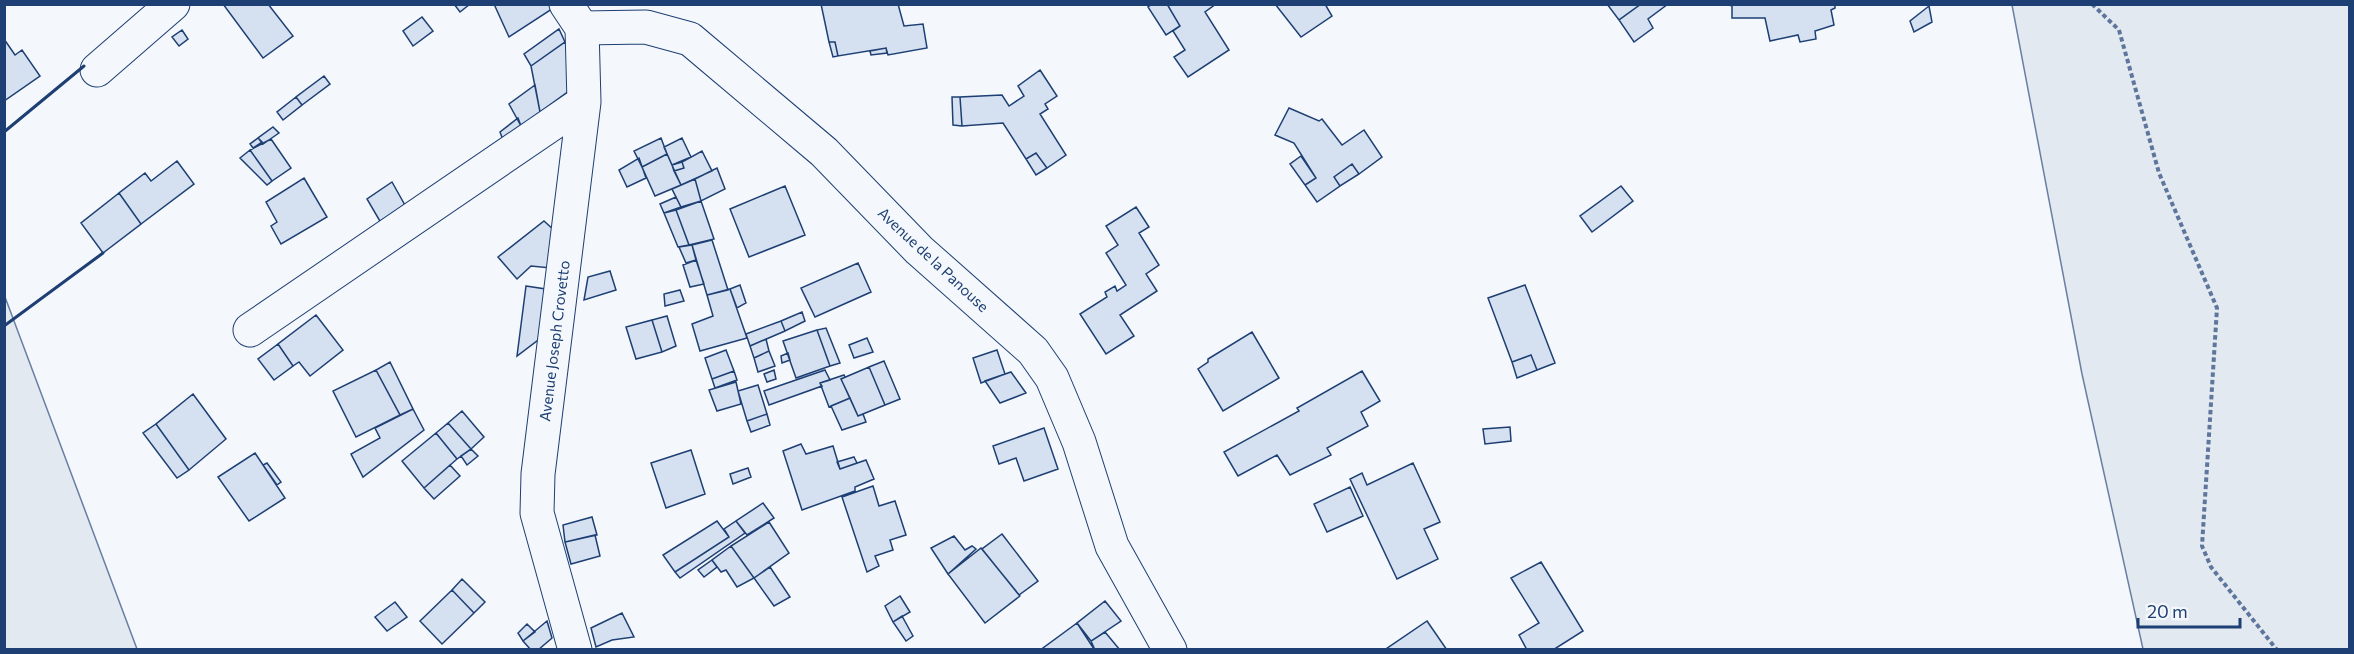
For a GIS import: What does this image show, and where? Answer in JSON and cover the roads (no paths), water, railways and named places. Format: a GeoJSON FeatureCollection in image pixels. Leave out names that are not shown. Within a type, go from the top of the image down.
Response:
{"type":"FeatureCollection","features":[{"type":"Feature","properties":{"kind":"street"},"geometry":{"type":"LineString","coordinates":[[97,70],[173,4]]}},
{"type":"Feature","properties":{"kind":"street","name":"Avenue Joseph Crovetto"},"geometry":{"type":"LineString","coordinates":[[574,16],[584,102],[538,474],[537,513],[575,650]]}},
{"type":"Feature","properties":{"kind":"street","name":"Avenue de la Panouse"},"geometry":{"type":"LineString","coordinates":[[574,16],[646,27],[690,39],[824,152],[919,250],[1033,351],[1052,378],[1079,442],[1112,546],[1170,650]]}},
{"type":"Feature","properties":{"kind":"street"},"geometry":{"type":"LineString","coordinates":[[250,330],[584,102]]}}]}
